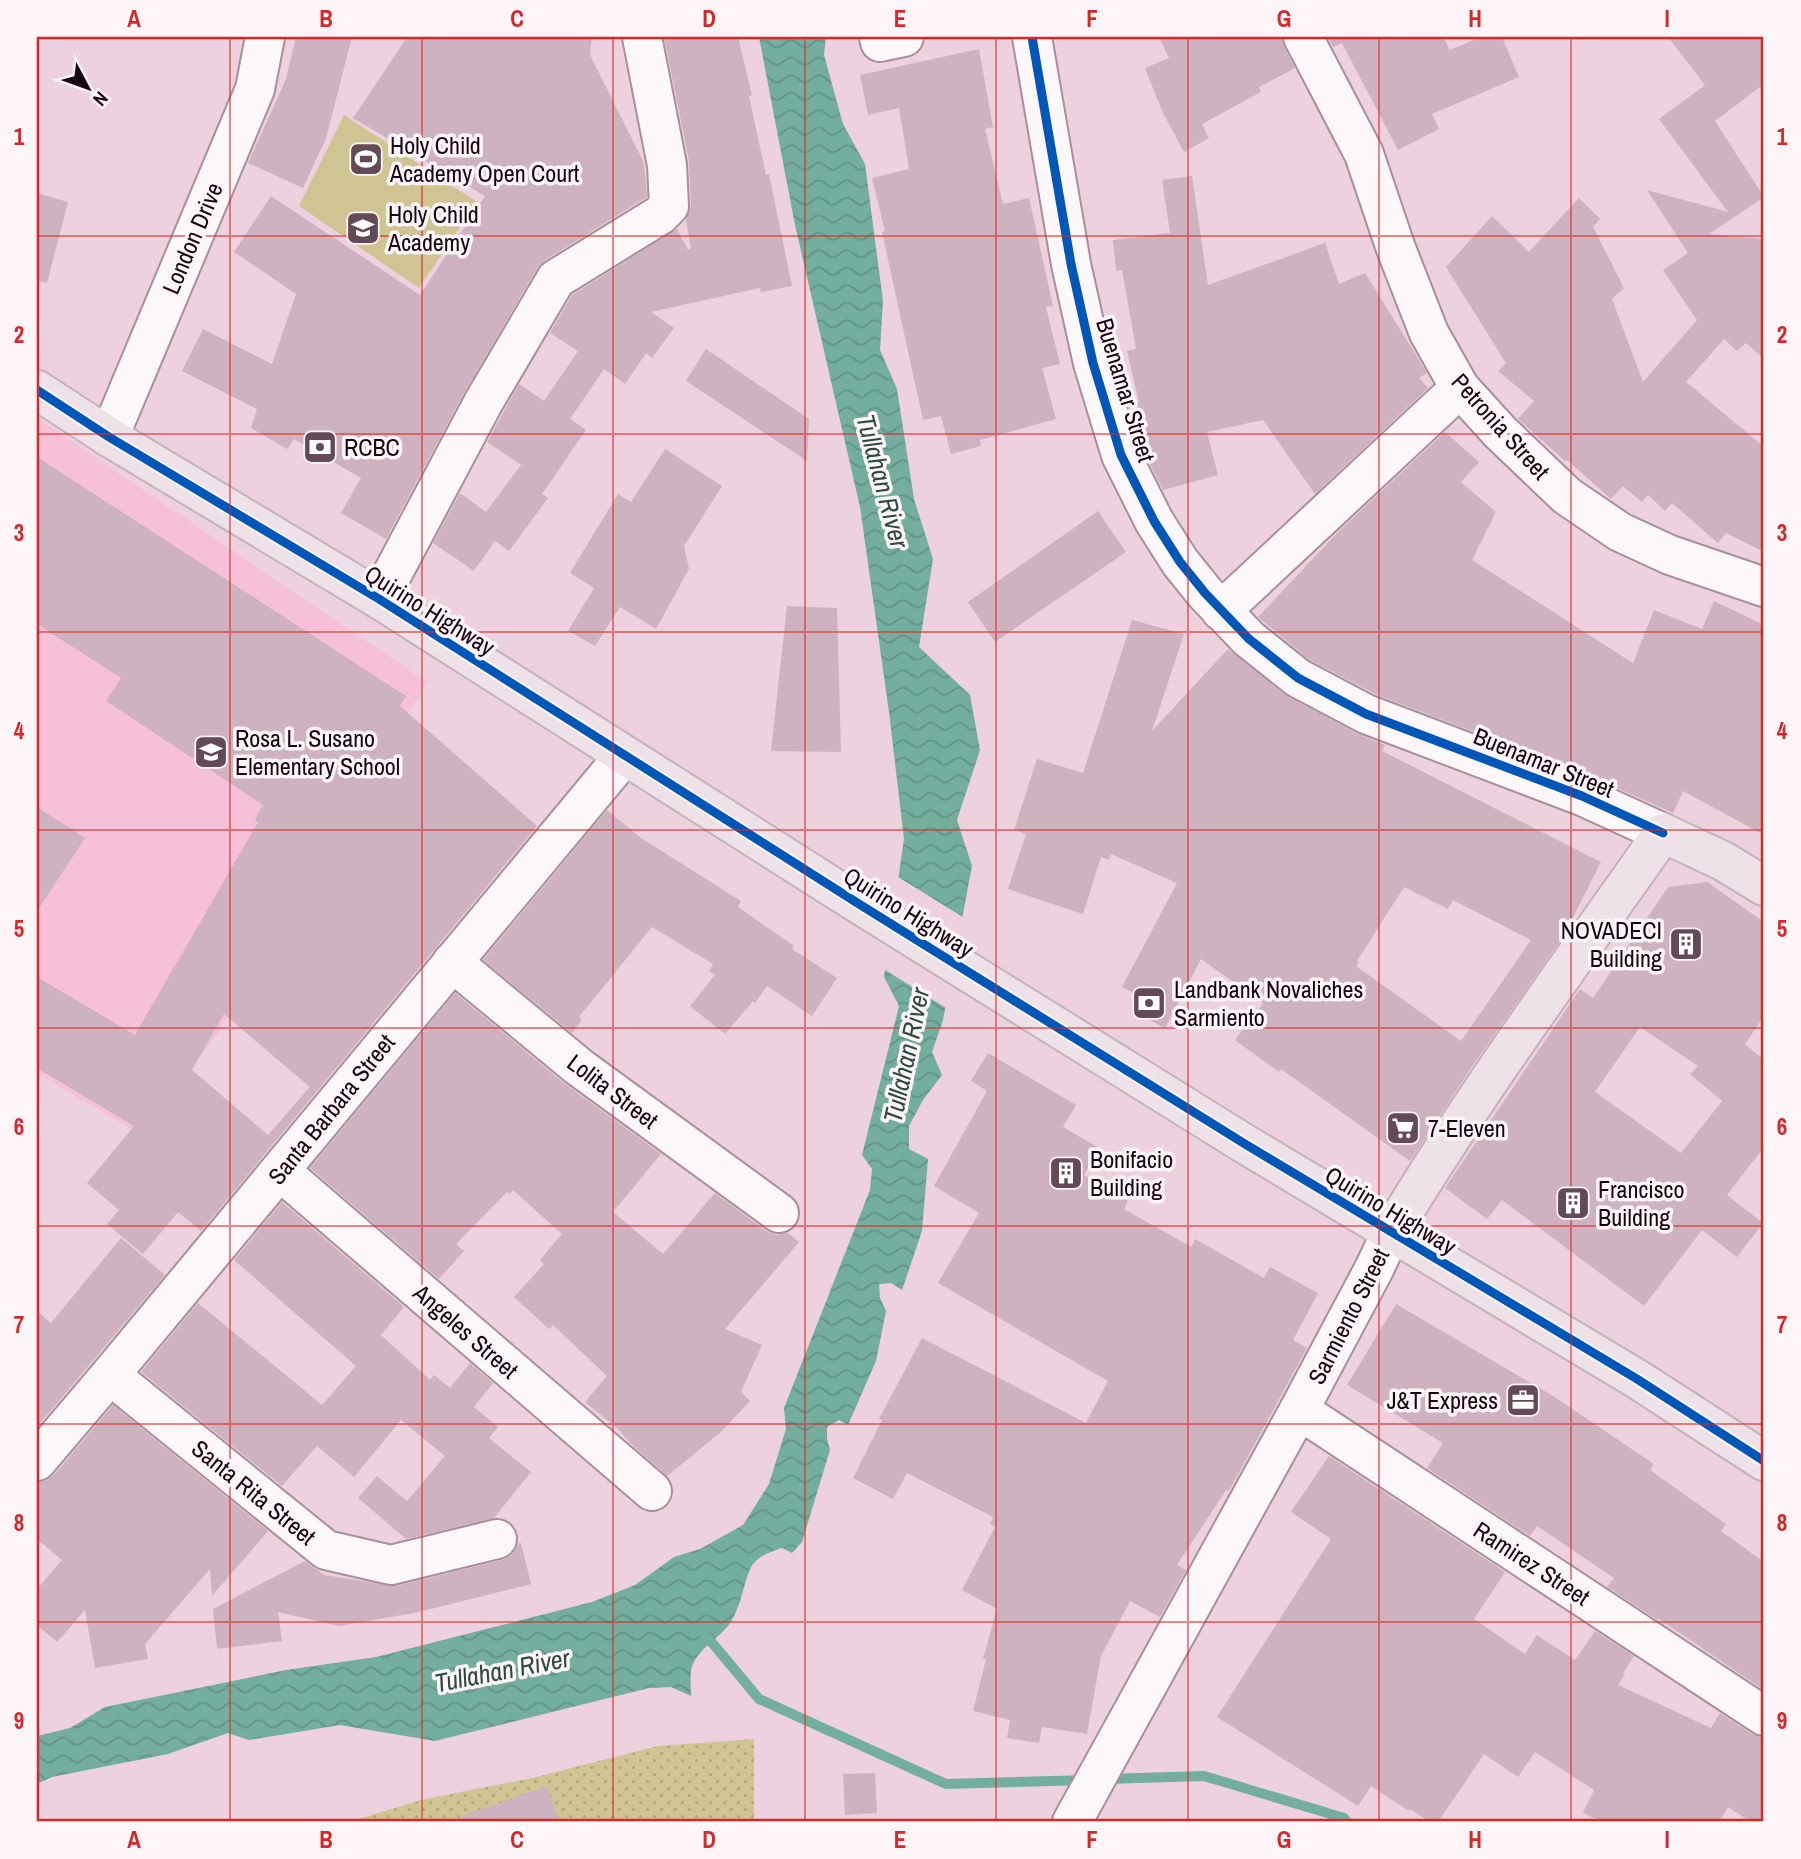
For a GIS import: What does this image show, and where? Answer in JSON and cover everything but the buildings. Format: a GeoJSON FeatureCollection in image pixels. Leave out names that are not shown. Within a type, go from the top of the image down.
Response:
{"type":"FeatureCollection","features":[{"type":"Feature","properties":{"kind":"main road","name":"Quirino Highway"},"geometry":{"type":"LineString","coordinates":[[37,390],[109,437],[379,599],[859,904],[1391,1233],[1637,1379],[1764,1461]]}},
{"type":"Feature","properties":{"kind":"main road","name":"Buenamar Street"},"geometry":{"type":"LineString","coordinates":[[1663,833],[1723,861],[1764,886]]}},
{"type":"Feature","properties":{"kind":"main road","name":"Sarmiento Street"},"geometry":{"type":"LineString","coordinates":[[1391,1233],[1421,1183],[1522,1034],[1663,833]]}},
{"type":"Feature","properties":{"kind":"street","name":"London Drive"},"geometry":{"type":"LineString","coordinates":[[109,437],[255,89],[265,37]]}},
{"type":"Feature","properties":{"kind":"street"},"geometry":{"type":"LineString","coordinates":[[379,599],[483,403],[556,279],[660,215],[669,206],[667,165],[642,37]]}},
{"type":"Feature","properties":{"kind":"street"},"geometry":{"type":"LineString","coordinates":[[879,37],[880,41],[904,37]]}},
{"type":"Feature","properties":{"kind":"street","name":"Buenamar Street"},"geometry":{"type":"LineString","coordinates":[[1032,37],[1071,264],[1093,363],[1121,455],[1154,521],[1180,562],[1221,611],[1249,639],[1298,678],[1366,713],[1582,796],[1663,833]]}},
{"type":"Feature","properties":{"kind":"street","name":"Petronia Street"},"geometry":{"type":"LineString","coordinates":[[1303,37],[1364,154],[1395,246],[1429,333],[1460,388],[1500,432],[1567,496],[1620,532],[1670,555],[1764,587]]}},
{"type":"Feature","properties":{"kind":"street"},"geometry":{"type":"LineString","coordinates":[[1221,611],[1460,388]]}},
{"type":"Feature","properties":{"kind":"street","name":"Santa Barbara Street"},"geometry":{"type":"LineString","coordinates":[[37,1461],[624,756]]}},
{"type":"Feature","properties":{"kind":"street","name":"Lolita Street"},"geometry":{"type":"LineString","coordinates":[[452,962],[579,1067],[779,1213]]}},
{"type":"Feature","properties":{"kind":"street","name":"Angeles Street"},"geometry":{"type":"LineString","coordinates":[[280,1171],[652,1491]]}},
{"type":"Feature","properties":{"kind":"street","name":"Sarmiento Street"},"geometry":{"type":"LineString","coordinates":[[1072,1822],[1300,1410],[1391,1233]]}},
{"type":"Feature","properties":{"kind":"street","name":"Santa Rita Street"},"geometry":{"type":"LineString","coordinates":[[110,1375],[326,1550],[391,1566],[497,1539]]}},
{"type":"Feature","properties":{"kind":"street","name":"Ramirez Street"},"geometry":{"type":"LineString","coordinates":[[1300,1410],[1764,1716]]}},
{"type":"Feature","properties":{"kind":"shaded area","name":"Holy Child Academy Open Court"},"geometry":{"type":"Polygon","coordinates":[[[344,115],[477,202],[419,288],[299,206],[344,115]]]}},
{"type":"Feature","properties":{"kind":"shaded area","name":"Rosa L. Susano Elementary School"},"geometry":{"type":"Polygon","coordinates":[[[37,418],[427,682],[216,1036],[135,1131],[37,1073],[37,418]]]}},
{"type":"Feature","properties":{"kind":"shaded area"},"geometry":{"type":"Polygon","coordinates":[[[754,1739],[754,1822],[348,1822],[421,1800],[532,1778],[658,1746],[754,1739]]]}},
{"type":"Feature","properties":{"kind":"water","name":"Tullahan River"},"geometry":{"type":"Polygon","coordinates":[[[759,37],[826,37],[824,55],[843,124],[865,164],[883,301],[880,350],[897,389],[914,499],[933,559],[919,647],[970,695],[980,750],[957,820],[972,866],[943,1020],[932,1052],[942,1075],[923,1100],[909,1126],[909,1149],[928,1159],[922,1231],[902,1290],[891,1283],[879,1284],[880,1298],[886,1311],[876,1361],[848,1425],[839,1420],[827,1427],[830,1450],[802,1542],[792,1553],[782,1548],[762,1556],[753,1564],[732,1620],[693,1664],[691,1696],[671,1687],[649,1688],[435,1741],[340,1725],[249,1740],[228,1733],[168,1754],[52,1777],[37,1784],[37,1736],[70,1728],[105,1707],[286,1670],[376,1657],[592,1602],[635,1585],[674,1557],[700,1549],[743,1525],[769,1484],[786,1429],[784,1408],[870,1190],[872,1169],[862,1155],[899,1006],[884,977],[904,839],[860,507],[795,225],[759,37]]]}},
{"type":"Feature","properties":{"kind":"pier"},"geometry":{"type":"Polygon","coordinates":[[[895,875],[966,919],[949,1010],[882,968],[895,875]]]}},
{"type":"Feature","properties":{"kind":"waterway"},"geometry":{"type":"LineString","coordinates":[[704,1633],[759,1699],[946,1784],[1086,1780]]}},
{"type":"Feature","properties":{"kind":"waterway"},"geometry":{"type":"LineString","coordinates":[[1106,1779],[1204,1776],[1344,1818],[1347,1822]]}},
{"type":"Feature","properties":{"kind":"cycle path"},"geometry":{"type":"LineString","coordinates":[[1032,37],[1071,264],[1093,363],[1121,455],[1154,521],[1180,562],[1249,639],[1298,678],[1366,714],[1582,796],[1663,833]]}},
{"type":"Feature","properties":{"kind":"cycle path"},"geometry":{"type":"LineString","coordinates":[[37,390],[109,437],[379,599],[859,904],[1245,1144],[1637,1379],[1764,1461]]}},
{"type":"Feature","properties":{"kind":"place","name":"Holy Child Academy Open Court"},"geometry":{"type":"Point","coordinates":[366,159]}},
{"type":"Feature","properties":{"kind":"place","name":"Holy Child Academy"},"geometry":{"type":"Point","coordinates":[363,228]}},
{"type":"Feature","properties":{"kind":"place","name":"RCBC"},"geometry":{"type":"Point","coordinates":[320,447]}},
{"type":"Feature","properties":{"kind":"place","name":"Rosa L. Susano Elementary School"},"geometry":{"type":"Point","coordinates":[211,752]}},
{"type":"Feature","properties":{"kind":"place","name":"NOVADECI Building"},"geometry":{"type":"Point","coordinates":[1686,944]}},
{"type":"Feature","properties":{"kind":"place","name":"Landbank Novaliches Sarmiento"},"geometry":{"type":"Point","coordinates":[1149,1003]}},
{"type":"Feature","properties":{"kind":"place","name":"7-Eleven"},"geometry":{"type":"Point","coordinates":[1403,1128]}},
{"type":"Feature","properties":{"kind":"place","name":"Bonifacio Building"},"geometry":{"type":"Point","coordinates":[1066,1173]}},
{"type":"Feature","properties":{"kind":"place","name":"Francisco Building"},"geometry":{"type":"Point","coordinates":[1573,1203]}},
{"type":"Feature","properties":{"kind":"place","name":"J&T Express"},"geometry":{"type":"Point","coordinates":[1523,1400]}}]}
